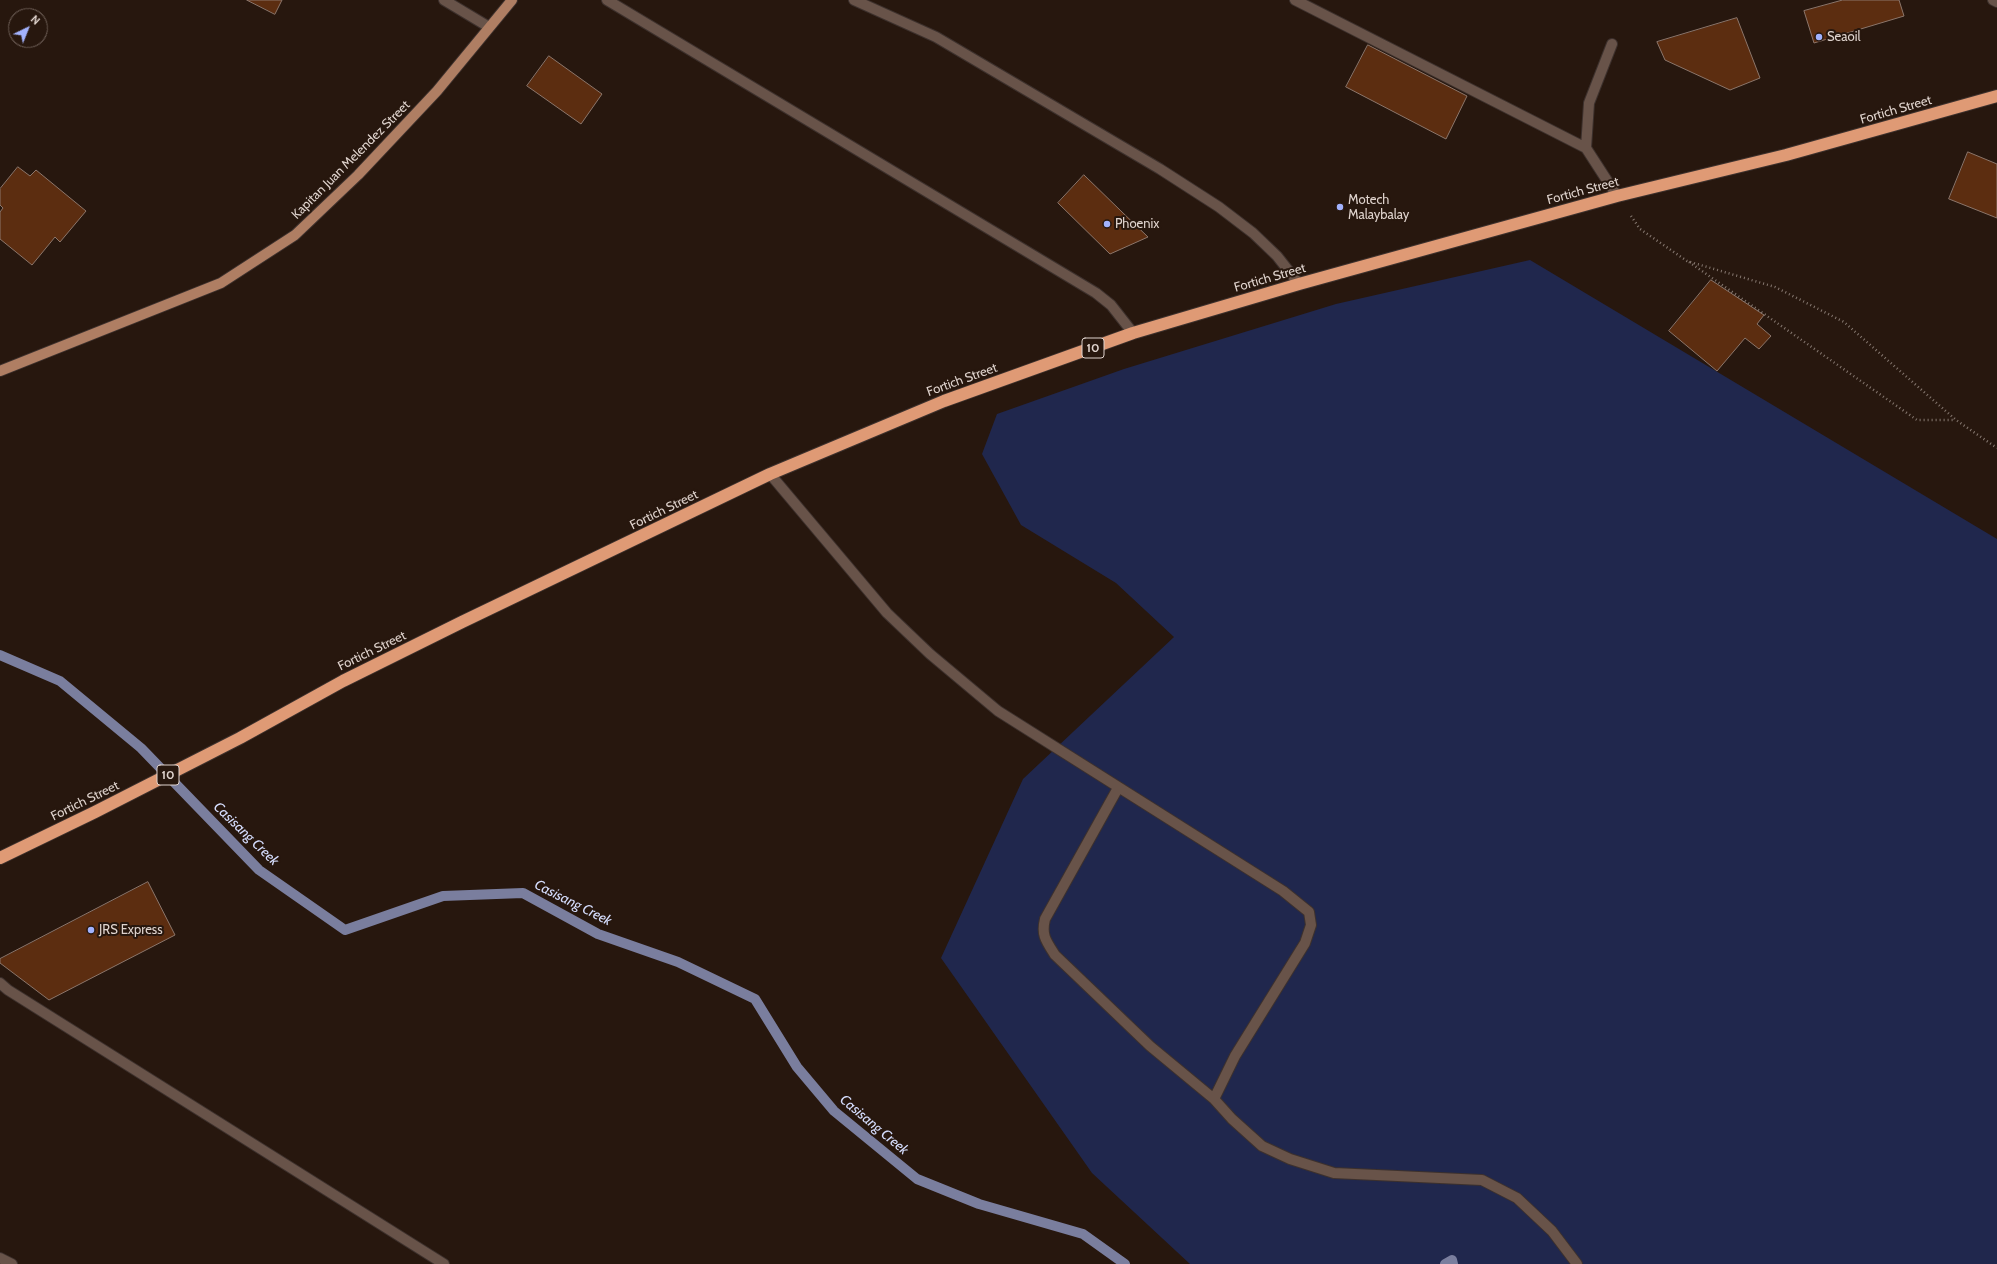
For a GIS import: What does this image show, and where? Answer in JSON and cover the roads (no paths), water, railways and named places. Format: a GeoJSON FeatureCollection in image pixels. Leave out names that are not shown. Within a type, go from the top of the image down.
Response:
{"type":"FeatureCollection","features":[{"type":"Feature","properties":{"kind":"highway","name":"Fortich Street"},"geometry":{"type":"LineString","coordinates":[[0,858],[95,812],[240,738],[343,681],[770,474],[944,401],[1133,333],[1299,284],[1617,196],[1786,155],[1997,96]]}},
{"type":"Feature","properties":{"kind":"main road","name":"Kapitan Juan Melendez Street"},"geometry":{"type":"LineString","coordinates":[[0,371],[221,283],[294,234],[358,175],[438,91],[489,26],[512,0]]}},
{"type":"Feature","properties":{"kind":"street"},"geometry":{"type":"LineString","coordinates":[[444,0],[489,26]]}},
{"type":"Feature","properties":{"kind":"street"},"geometry":{"type":"LineString","coordinates":[[607,0],[1096,292],[1111,305],[1133,333]]}},
{"type":"Feature","properties":{"kind":"street"},"geometry":{"type":"LineString","coordinates":[[854,0],[936,36],[1167,173],[1219,207],[1252,233],[1277,256],[1299,284]]}},
{"type":"Feature","properties":{"kind":"street"},"geometry":{"type":"LineString","coordinates":[[1295,0],[1586,148],[1617,196]]}},
{"type":"Feature","properties":{"kind":"street"},"geometry":{"type":"LineString","coordinates":[[1993,0],[1997,2]]}},
{"type":"Feature","properties":{"kind":"street"},"geometry":{"type":"LineString","coordinates":[[1586,148],[1589,103],[1612,44]]}},
{"type":"Feature","properties":{"kind":"street"},"geometry":{"type":"LineString","coordinates":[[770,474],[887,613],[930,654],[998,711],[1283,891],[1309,912],[1311,925],[1305,943],[1235,1056],[1214,1099]]}},
{"type":"Feature","properties":{"kind":"street"},"geometry":{"type":"LineString","coordinates":[[1118,788],[1045,919],[1042,929],[1055,955],[1150,1046],[1214,1099],[1232,1119],[1262,1146],[1290,1159],[1334,1173],[1482,1180],[1517,1198],[1552,1231],[1577,1264]]}},
{"type":"Feature","properties":{"kind":"street"},"geometry":{"type":"LineString","coordinates":[[0,983],[8,990],[444,1264]]}},
{"type":"Feature","properties":{"kind":"street"},"geometry":{"type":"LineString","coordinates":[[0,1258],[12,1264]]}},
{"type":"Feature","properties":{"kind":"waterway","name":"Casisang Creek"},"geometry":{"type":"LineString","coordinates":[[0,655],[60,681],[141,748],[259,870],[345,930],[443,896],[523,893],[598,934],[678,962],[755,999],[797,1067],[834,1111],[917,1179],[979,1204],[1083,1234],[1125,1264]]}},
{"type":"Feature","properties":{"kind":"waterway","name":"Casisang Creek"},"geometry":{"type":"LineString","coordinates":[[1445,1264],[1452,1260],[1453,1264]]}},
{"type":"Feature","properties":{"kind":"place","name":"Seaoil"},"geometry":{"type":"Point","coordinates":[1819,37]}},
{"type":"Feature","properties":{"kind":"place","name":"Motech Malaybalay"},"geometry":{"type":"Point","coordinates":[1340,207]}},
{"type":"Feature","properties":{"kind":"place","name":"Phoenix"},"geometry":{"type":"Point","coordinates":[1107,224]}},
{"type":"Feature","properties":{"kind":"place","name":"JRS Express"},"geometry":{"type":"Point","coordinates":[91,930]}}]}
